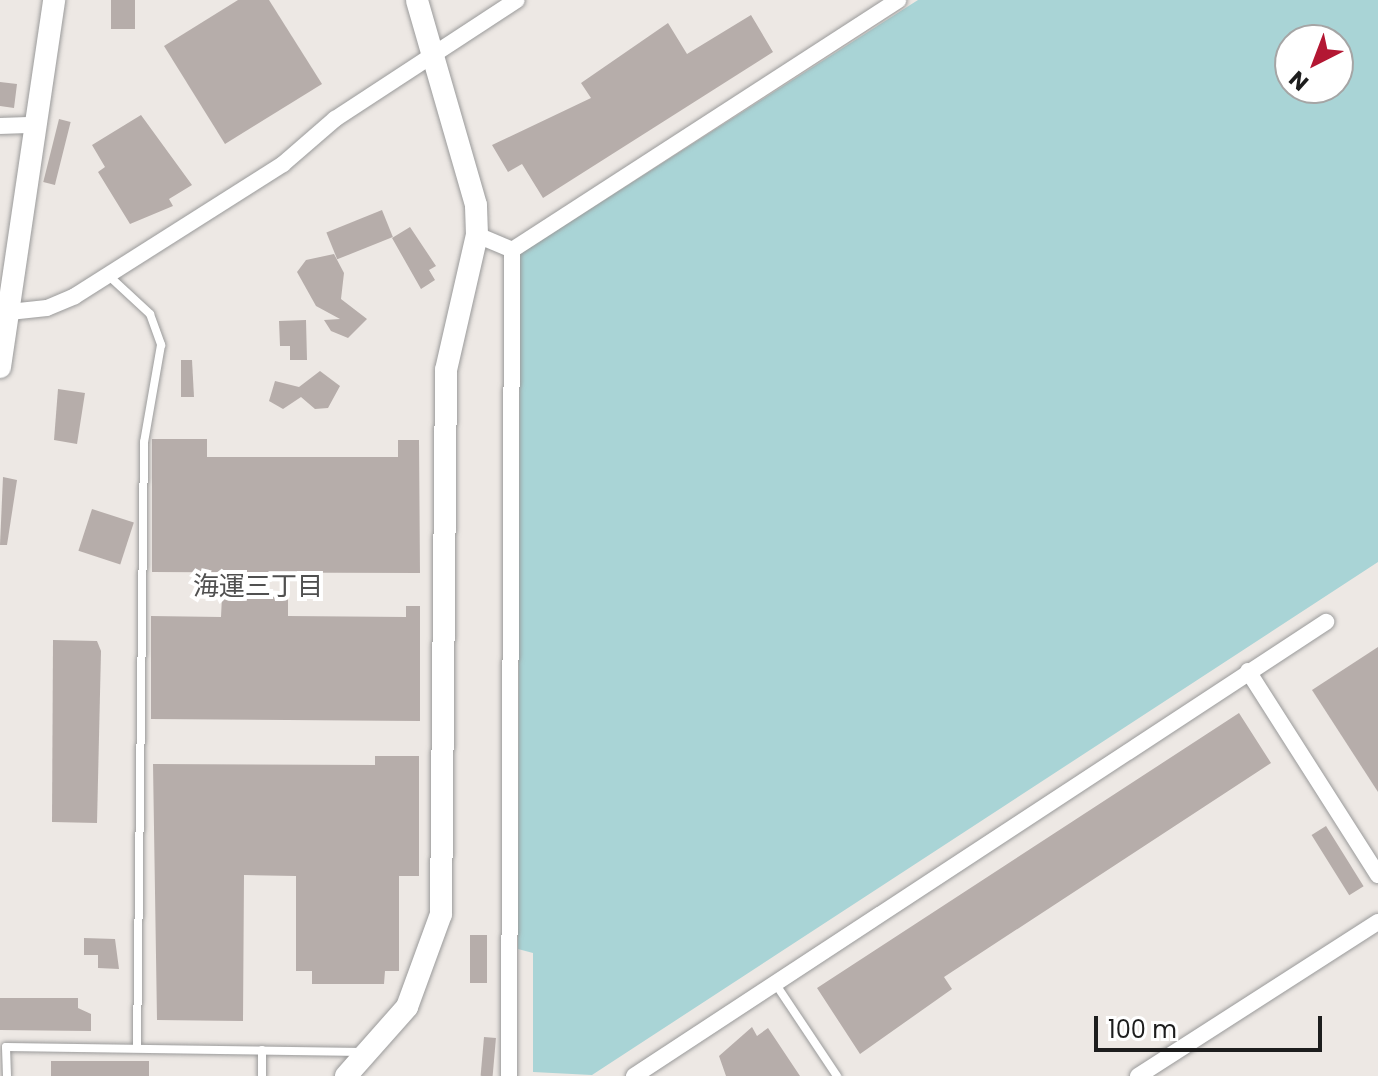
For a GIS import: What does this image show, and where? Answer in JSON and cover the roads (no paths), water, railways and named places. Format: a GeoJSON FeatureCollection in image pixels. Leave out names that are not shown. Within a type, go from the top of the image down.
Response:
{"type":"FeatureCollection","features":[{"type":"Feature","properties":{"kind":"street"},"geometry":{"type":"LineString","coordinates":[[0,367],[5,312],[54,0]]}},
{"type":"Feature","properties":{"kind":"street"},"geometry":{"type":"LineString","coordinates":[[346,1076],[372,1052],[421,979],[441,914],[446,370],[477,235],[476,205],[427,56],[417,0]]}},
{"type":"Feature","properties":{"kind":"street"},"geometry":{"type":"LineString","coordinates":[[5,312],[47,308],[108,275],[283,164],[427,56],[517,0]]}},
{"type":"Feature","properties":{"kind":"street"},"geometry":{"type":"LineString","coordinates":[[512,250],[898,0]]}},
{"type":"Feature","properties":{"kind":"street"},"geometry":{"type":"LineString","coordinates":[[0,126],[35,125]]}},
{"type":"Feature","properties":{"kind":"street"},"geometry":{"type":"LineString","coordinates":[[477,235],[512,250]]}},
{"type":"Feature","properties":{"kind":"street"},"geometry":{"type":"LineString","coordinates":[[509,1076],[512,250]]}},
{"type":"Feature","properties":{"kind":"street"},"geometry":{"type":"LineString","coordinates":[[634,1076],[1326,622]]}},
{"type":"Feature","properties":{"kind":"street"},"geometry":{"type":"LineString","coordinates":[[1248,671],[1378,875]]}},
{"type":"Feature","properties":{"kind":"street"},"geometry":{"type":"LineString","coordinates":[[1138,1076],[1378,922]]}},
{"type":"Feature","properties":{"kind":"lane"},"geometry":{"type":"LineString","coordinates":[[108,275],[150,314],[161,345],[144,442],[137,1047]]}},
{"type":"Feature","properties":{"kind":"lane"},"geometry":{"type":"LineString","coordinates":[[775,983],[837,1076]]}},
{"type":"Feature","properties":{"kind":"lane"},"geometry":{"type":"LineString","coordinates":[[7,1076],[6,1047],[372,1052]]}},
{"type":"Feature","properties":{"kind":"lane"},"geometry":{"type":"LineString","coordinates":[[262,1050],[262,1076]]}},
{"type":"Feature","properties":{"kind":"water"},"geometry":{"type":"Polygon","coordinates":[[[918,0],[1378,0],[1378,562],[592,1075],[533,1072],[533,953],[518,949],[520,254],[918,0]]]}},
{"type":"Feature","properties":{"kind":"district","name":"海運三丁目"},"geometry":{"type":"Point","coordinates":[258,587]}}]}
